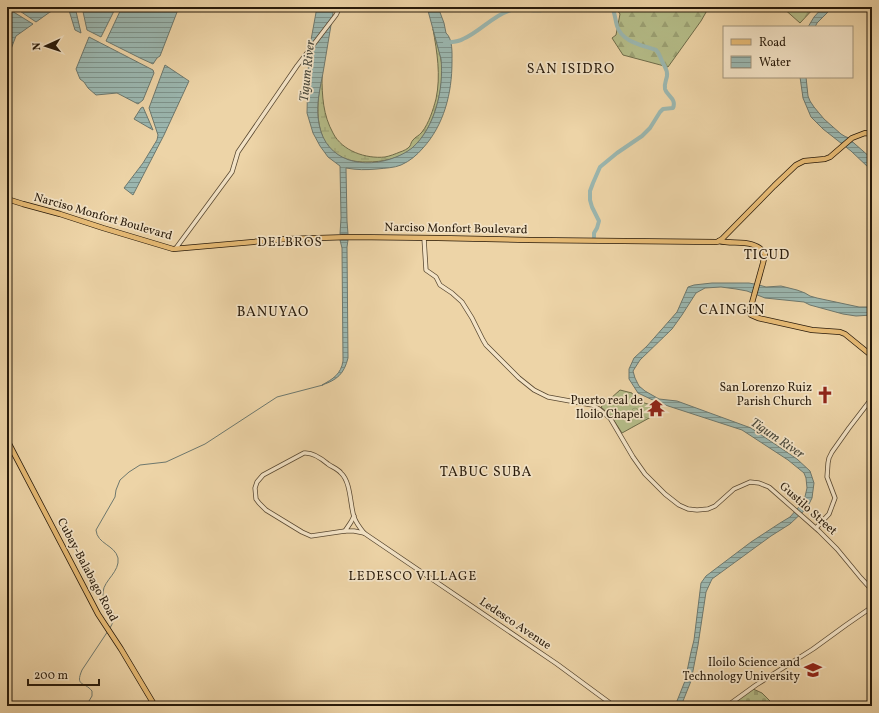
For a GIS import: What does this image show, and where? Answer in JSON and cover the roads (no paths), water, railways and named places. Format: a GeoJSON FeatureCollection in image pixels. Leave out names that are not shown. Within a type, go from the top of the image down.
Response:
{"type":"FeatureCollection","features":[{"type":"Feature","properties":{"kind":"main road"},"geometry":{"type":"LineString","coordinates":[[719,241],[796,165],[804,161],[825,159],[832,156],[852,138],[865,133],[872,134]]}},
{"type":"Feature","properties":{"kind":"main road","name":"Narciso Monfort Boulevard"},"geometry":{"type":"LineString","coordinates":[[7,198],[173,249],[211,245],[350,237],[744,242],[759,247],[765,254],[752,300],[750,310],[751,315],[758,318],[812,330],[840,332],[845,334],[872,356]]}},
{"type":"Feature","properties":{"kind":"main road","name":"Cubay-Balabago Road"},"geometry":{"type":"LineString","coordinates":[[7,440],[76,573],[109,632],[155,706]]}},
{"type":"Feature","properties":{"kind":"street"},"geometry":{"type":"LineString","coordinates":[[176,248],[232,172],[238,152],[308,50],[336,15],[340,7]]}},
{"type":"Feature","properties":{"kind":"street","name":"Gustilo Street"},"geometry":{"type":"LineString","coordinates":[[424,238],[426,270],[436,277],[440,285],[462,302],[483,340],[496,356],[519,378],[539,393],[548,397],[586,404],[599,409],[610,418],[633,457],[649,478],[674,502],[688,510],[708,509],[718,504],[734,489],[750,482],[759,483],[769,487],[816,528],[837,549],[872,590]]}},
{"type":"Feature","properties":{"kind":"street"},"geometry":{"type":"LineString","coordinates":[[816,528],[829,514],[835,498],[827,478],[829,458],[849,428],[872,398]]}},
{"type":"Feature","properties":{"kind":"street"},"geometry":{"type":"LineString","coordinates":[[309,452],[324,460],[342,473],[346,480],[354,516],[358,526],[364,533],[345,531],[311,536],[266,510],[259,503],[256,499],[255,488],[257,482],[264,475],[300,454],[309,452]]}},
{"type":"Feature","properties":{"kind":"street"},"geometry":{"type":"LineString","coordinates":[[345,531],[354,516]]}},
{"type":"Feature","properties":{"kind":"street","name":"Ledesco Avenue"},"geometry":{"type":"LineString","coordinates":[[364,533],[557,664],[614,706]]}},
{"type":"Feature","properties":{"kind":"street"},"geometry":{"type":"LineString","coordinates":[[727,706],[756,685],[813,649],[872,607]]}},
{"type":"Feature","properties":{"kind":"water"},"geometry":{"type":"Polygon","coordinates":[[[14,7],[64,7],[50,12],[36,22],[14,7]]]}},
{"type":"Feature","properties":{"kind":"water"},"geometry":{"type":"Polygon","coordinates":[[[68,7],[75,7],[81,33],[75,30],[68,7]]]}},
{"type":"Feature","properties":{"kind":"water"},"geometry":{"type":"Polygon","coordinates":[[[82,7],[116,7],[101,37],[87,30],[82,7]]]}},
{"type":"Feature","properties":{"kind":"water"},"geometry":{"type":"Polygon","coordinates":[[[122,7],[179,7],[160,56],[153,64],[106,41],[122,7]]]}},
{"type":"Feature","properties":{"kind":"water","name":"Tigum River"},"geometry":{"type":"Polygon","coordinates":[[[317,7],[334,7],[319,95],[319,124],[323,137],[329,147],[338,155],[348,160],[371,163],[396,157],[412,148],[427,130],[436,107],[442,71],[441,59],[427,7],[438,7],[452,47],[452,74],[445,108],[436,129],[423,148],[410,160],[395,167],[365,170],[346,168],[348,234],[340,234],[340,166],[328,157],[320,146],[313,133],[307,113],[308,71],[311,40],[317,7]]]}},
{"type":"Feature","properties":{"kind":"water"},"geometry":{"type":"Polygon","coordinates":[[[823,7],[833,7],[816,26],[809,26],[823,7]]]}},
{"type":"Feature","properties":{"kind":"water"},"geometry":{"type":"Polygon","coordinates":[[[7,8],[33,24],[16,36],[11,49],[7,47],[7,8]]]}},
{"type":"Feature","properties":{"kind":"water"},"geometry":{"type":"Polygon","coordinates":[[[89,37],[153,70],[154,73],[143,100],[138,104],[117,93],[96,95],[80,79],[76,69],[89,37]]]}},
{"type":"Feature","properties":{"kind":"water"},"geometry":{"type":"Polygon","coordinates":[[[165,65],[189,81],[164,135],[133,195],[124,188],[143,163],[157,140],[158,135],[149,108],[165,65]]]}},
{"type":"Feature","properties":{"kind":"water"},"geometry":{"type":"Polygon","coordinates":[[[800,78],[806,78],[808,96],[814,107],[824,119],[871,158],[872,172],[851,151],[823,129],[811,117],[803,98],[800,78]]]}},
{"type":"Feature","properties":{"kind":"water"},"geometry":{"type":"Polygon","coordinates":[[[143,107],[153,130],[134,119],[143,107]]]}},
{"type":"Feature","properties":{"kind":"water"},"geometry":{"type":"Polygon","coordinates":[[[340,240],[348,240],[348,358],[339,376],[322,385],[336,376],[342,366],[343,361],[342,248],[340,240]]]}},
{"type":"Feature","properties":{"kind":"water"},"geometry":{"type":"Polygon","coordinates":[[[712,283],[749,283],[766,287],[781,286],[797,290],[817,298],[859,307],[872,307],[872,315],[856,316],[843,314],[804,302],[765,298],[747,291],[736,289],[721,287],[705,288],[696,293],[672,329],[640,360],[633,371],[639,386],[659,399],[677,401],[751,428],[797,459],[810,471],[814,483],[812,498],[807,508],[790,524],[712,579],[706,592],[691,681],[681,706],[675,706],[685,681],[694,640],[701,583],[706,576],[751,542],[790,517],[804,501],[807,488],[804,473],[788,460],[742,430],[659,403],[638,393],[629,379],[629,369],[634,358],[647,346],[677,312],[688,287],[712,283]]]}},
{"type":"Feature","properties":{"kind":"waterway"},"geometry":{"type":"LineString","coordinates":[[445,43],[459,41],[469,36],[504,12],[516,9],[542,10],[551,7]]}},
{"type":"Feature","properties":{"kind":"waterway"},"geometry":{"type":"LineString","coordinates":[[594,237],[599,221],[592,207],[590,191],[600,167],[642,136],[650,128],[663,109],[673,108],[674,105],[673,100],[665,89],[667,72],[658,53],[656,50],[633,42],[623,36],[617,26],[612,7]]}},
{"type":"Feature","properties":{"kind":"waterway"},"geometry":{"type":"LineString","coordinates":[[110,628],[114,616],[113,612],[105,602],[103,592],[106,584],[117,568],[118,558],[113,550],[99,538],[96,530],[115,497],[120,480],[140,465],[166,462],[205,444],[277,397],[323,385]]}},
{"type":"Feature","properties":{"kind":"waterway"},"geometry":{"type":"LineString","coordinates":[[86,706],[92,696],[92,691],[81,683],[79,679],[80,675],[108,631]]}},
{"type":"Feature","properties":{"kind":"place","name":"San Lorenzo Ruiz Parish Church"},"geometry":{"type":"Point","coordinates":[825,395]}},
{"type":"Feature","properties":{"kind":"place","name":"Puerto real de Iloilo Chapel"},"geometry":{"type":"Point","coordinates":[656,408]}},
{"type":"Feature","properties":{"kind":"place","name":"Iloilo Science and Technology University"},"geometry":{"type":"Point","coordinates":[813,670]}},
{"type":"Feature","properties":{"kind":"district","name":"SAN ISIDRO"},"geometry":{"type":"Point","coordinates":[571,69]}},
{"type":"Feature","properties":{"kind":"district","name":"DELBROS"},"geometry":{"type":"Point","coordinates":[290,243]}},
{"type":"Feature","properties":{"kind":"district","name":"TICUD"},"geometry":{"type":"Point","coordinates":[767,255]}},
{"type":"Feature","properties":{"kind":"district","name":"CAINGIN"},"geometry":{"type":"Point","coordinates":[732,310]}},
{"type":"Feature","properties":{"kind":"district","name":"BANUYAO"},"geometry":{"type":"Point","coordinates":[273,312]}},
{"type":"Feature","properties":{"kind":"district","name":"TABUC SUBA"},"geometry":{"type":"Point","coordinates":[486,472]}},
{"type":"Feature","properties":{"kind":"district","name":"LEDESCO VILLAGE"},"geometry":{"type":"Point","coordinates":[413,577]}}]}
